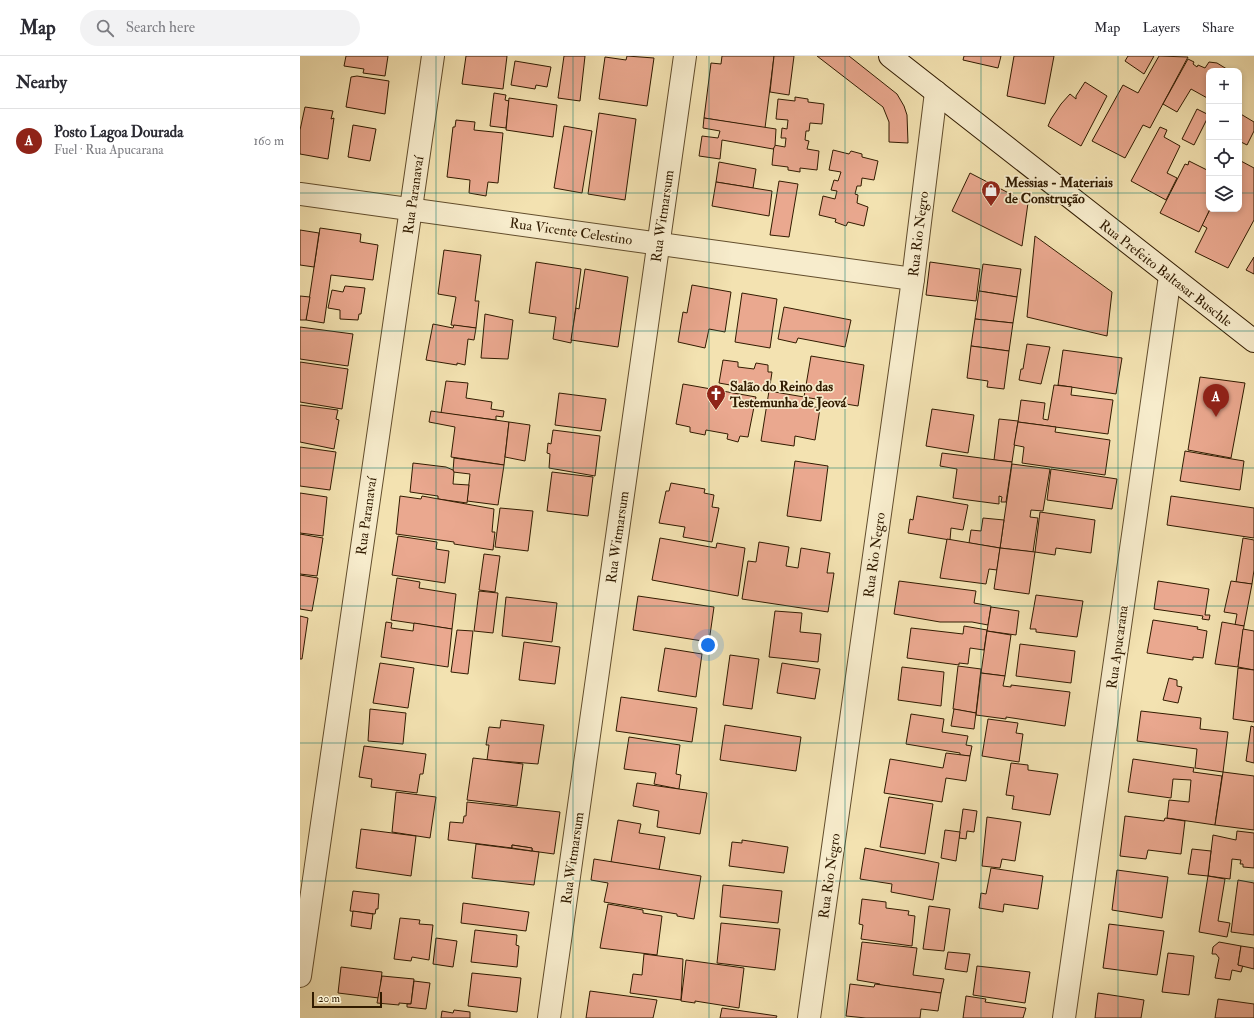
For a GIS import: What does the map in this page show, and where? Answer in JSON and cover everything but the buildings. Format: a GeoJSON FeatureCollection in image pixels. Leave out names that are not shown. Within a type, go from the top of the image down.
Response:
{"type":"FeatureCollection","features":[{"type":"Feature","properties":{"kind":"street","name":"Rua Paranavaí"},"geometry":{"type":"LineString","coordinates":[[300,976],[433,56]]}},
{"type":"Feature","properties":{"kind":"street","name":"Rua Witmarsum"},"geometry":{"type":"LineString","coordinates":[[549,1018],[658,243],[686,56]]}},
{"type":"Feature","properties":{"kind":"street","name":"Rua Prefeito Baltasar Buschle"},"geometry":{"type":"LineString","coordinates":[[890,56],[1254,341]]}},
{"type":"Feature","properties":{"kind":"street","name":"Rua Rio Negro"},"geometry":{"type":"LineString","coordinates":[[809,1018],[913,279],[936,92]]}},
{"type":"Feature","properties":{"kind":"street","name":"Rua Vicente Celestino"},"geometry":{"type":"LineString","coordinates":[[300,194],[913,279]]}},
{"type":"Feature","properties":{"kind":"street","name":"Rua Apucarana"},"geometry":{"type":"LineString","coordinates":[[1064,1018],[1170,276]]}},
{"type":"Feature","properties":{"kind":"place","name":"Messias - Materiais de Construção"},"geometry":{"type":"Point","coordinates":[991,207]}},
{"type":"Feature","properties":{"kind":"place","name":"Salão do Reino das Testemunha de Jeová"},"geometry":{"type":"Point","coordinates":[716,411]}},
{"type":"Feature","properties":{"kind":"place","name":"Posto Lagoa Dourada"},"geometry":{"type":"Point","coordinates":[1216,417]}}]}
